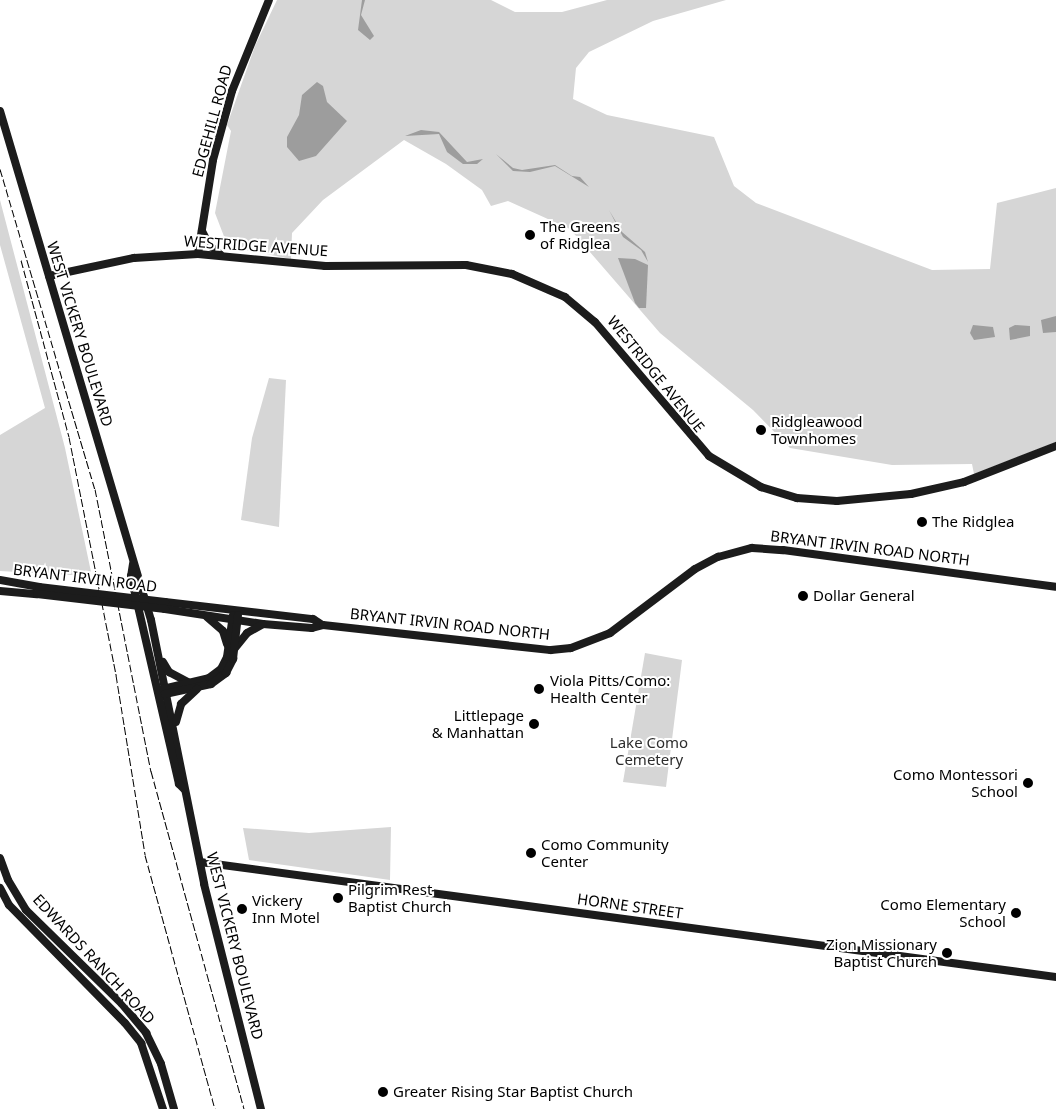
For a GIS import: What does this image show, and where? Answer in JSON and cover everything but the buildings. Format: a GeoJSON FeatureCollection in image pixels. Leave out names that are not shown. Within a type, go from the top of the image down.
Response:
{"type":"FeatureCollection","features":[{"type":"Feature","properties":{"kind":"main road","name":"EDGEHILL ROAD"},"geometry":{"type":"LineString","coordinates":[[198,254],[213,160],[232,92],[269,0]]}},
{"type":"Feature","properties":{"kind":"main road","name":"WEST VICKERY BOULEVARD"},"geometry":{"type":"LineString","coordinates":[[0,111],[133,564],[139,574],[154,635],[179,784],[184,789]]}},
{"type":"Feature","properties":{"kind":"main road"},"geometry":{"type":"LineString","coordinates":[[201,228],[209,245],[222,256]]}},
{"type":"Feature","properties":{"kind":"main road","name":"WESTRIDGE AVENUE"},"geometry":{"type":"LineString","coordinates":[[49,276],[134,258],[198,254],[325,266],[466,265],[495,269],[537,283],[565,298],[602,328],[709,456],[761,487],[797,498],[837,501],[911,494],[964,482],[1056,446]]}},
{"type":"Feature","properties":{"kind":"main road","name":"BRYANT IRVIN ROAD NORTH"},"geometry":{"type":"LineString","coordinates":[[165,606],[236,611],[313,620],[321,624],[535,649],[571,648],[617,629],[706,562],[752,548],[1056,587]]}},
{"type":"Feature","properties":{"kind":"main road","name":"WEST VICKERY BOULEVARD"},"geometry":{"type":"LineString","coordinates":[[133,564],[131,576],[175,729],[184,789],[200,862],[261,1109]]}},
{"type":"Feature","properties":{"kind":"main road","name":"BRYANT IRVIN ROAD"},"geometry":{"type":"LineString","coordinates":[[0,580],[38,591]]}},
{"type":"Feature","properties":{"kind":"main road","name":"BRYANT IRVIN ROAD"},"geometry":{"type":"LineString","coordinates":[[0,591],[38,591],[165,606]]}},
{"type":"Feature","properties":{"kind":"main road","name":"BRYANT IRVIN ROAD NORTH"},"geometry":{"type":"LineString","coordinates":[[165,606],[205,616],[263,624],[312,628],[321,624]]}},
{"type":"Feature","properties":{"kind":"main road"},"geometry":{"type":"LineString","coordinates":[[175,729],[181,704],[201,686],[226,673],[236,611]]}},
{"type":"Feature","properties":{"kind":"main road"},"geometry":{"type":"LineString","coordinates":[[205,616],[223,631],[231,649]]}},
{"type":"Feature","properties":{"kind":"main road"},"geometry":{"type":"LineString","coordinates":[[163,692],[218,672],[231,649],[247,632],[263,624]]}},
{"type":"Feature","properties":{"kind":"main road"},"geometry":{"type":"LineString","coordinates":[[154,635],[170,672],[190,683]]}},
{"type":"Feature","properties":{"kind":"main road"},"geometry":{"type":"LineString","coordinates":[[163,692],[201,686]]}},
{"type":"Feature","properties":{"kind":"main road","name":"EDWARDS RANCH ROAD"},"geometry":{"type":"LineString","coordinates":[[0,858],[8,880],[26,910],[140,1026],[164,1073],[174,1109]]}},
{"type":"Feature","properties":{"kind":"main road","name":"HORNE STREET"},"geometry":{"type":"LineString","coordinates":[[200,862],[1056,977]]}},
{"type":"Feature","properties":{"kind":"main road","name":"EDWARDS RANCH ROAD"},"geometry":{"type":"LineString","coordinates":[[0,888],[9,905],[126,1023],[141,1043],[163,1109]]}},
{"type":"Feature","properties":{"kind":"main road"},"geometry":{"type":"LineString","coordinates":[[34,932],[42,925]]}},
{"type":"Feature","properties":{"kind":"main road"},"geometry":{"type":"LineString","coordinates":[[153,1077],[164,1073]]}},
{"type":"Feature","properties":{"kind":"green space"},"geometry":{"type":"Polygon","coordinates":[[[277,0],[491,0],[515,12],[562,12],[607,0],[726,0],[653,21],[589,52],[576,68],[573,99],[607,115],[714,137],[734,186],[756,203],[932,270],[990,269],[997,203],[1056,188],[1056,442],[974,474],[972,464],[892,465],[790,448],[753,410],[660,333],[570,229],[508,201],[491,206],[482,190],[446,164],[404,140],[323,200],[292,233],[291,259],[236,248],[225,239],[215,213],[231,131],[227,125],[255,46],[277,0]]]}},
{"type":"Feature","properties":{"kind":"green space"},"geometry":{"type":"Polygon","coordinates":[[[0,200],[65,448],[91,572],[71,575],[0,571],[0,435],[45,408],[0,245],[0,200]]]}},
{"type":"Feature","properties":{"kind":"green space"},"geometry":{"type":"Polygon","coordinates":[[[269,378],[286,380],[279,527],[241,520],[252,438],[269,378]]]}},
{"type":"Feature","properties":{"kind":"green space","name":"Lake Como Cemetery"},"geometry":{"type":"Polygon","coordinates":[[[645,653],[682,660],[666,787],[623,782],[645,653]]]}},
{"type":"Feature","properties":{"kind":"green space"},"geometry":{"type":"Polygon","coordinates":[[[391,827],[390,880],[249,860],[243,828],[309,833],[391,827]]]}},
{"type":"Feature","properties":{"kind":"shaded area"},"geometry":{"type":"Polygon","coordinates":[[[362,0],[365,0],[361,15],[374,36],[370,40],[358,30],[362,0]]]}},
{"type":"Feature","properties":{"kind":"shaded area"},"geometry":{"type":"Polygon","coordinates":[[[317,82],[323,86],[327,102],[347,121],[316,156],[299,161],[287,147],[287,137],[299,115],[302,95],[317,82]]]}},
{"type":"Feature","properties":{"kind":"shaded area"},"geometry":{"type":"Polygon","coordinates":[[[421,130],[439,132],[467,162],[483,159],[477,164],[463,164],[447,152],[439,134],[405,136],[421,130]]]}},
{"type":"Feature","properties":{"kind":"shaded area"},"geometry":{"type":"Polygon","coordinates":[[[496,154],[513,168],[522,170],[555,165],[572,176],[580,177],[589,187],[555,166],[530,172],[513,171],[496,154]]]}},
{"type":"Feature","properties":{"kind":"shaded area"},"geometry":{"type":"Polygon","coordinates":[[[609,210],[622,232],[645,252],[648,262],[641,250],[623,237],[609,210]]]}},
{"type":"Feature","properties":{"kind":"shaded area"},"geometry":{"type":"Polygon","coordinates":[[[618,258],[635,259],[648,265],[646,308],[639,308],[635,303],[618,258]]]}},
{"type":"Feature","properties":{"kind":"shaded area"},"geometry":{"type":"Polygon","coordinates":[[[1056,316],[1056,332],[1043,333],[1041,320],[1056,316]]]}},
{"type":"Feature","properties":{"kind":"shaded area"},"geometry":{"type":"Polygon","coordinates":[[[973,325],[993,327],[995,337],[974,340],[970,333],[973,325]]]}},
{"type":"Feature","properties":{"kind":"shaded area"},"geometry":{"type":"Polygon","coordinates":[[[1015,325],[1030,326],[1030,336],[1010,340],[1009,328],[1015,325]]]}},
{"type":"Feature","properties":{"kind":"railway"},"geometry":{"type":"LineString","coordinates":[[0,169],[95,489],[151,771],[244,1109]]}},
{"type":"Feature","properties":{"kind":"railway"},"geometry":{"type":"LineString","coordinates":[[21,260],[69,437],[116,675],[145,855],[215,1109]]}},
{"type":"Feature","properties":{"kind":"place","name":"The Greens of Ridglea"},"geometry":{"type":"Point","coordinates":[530,235]}},
{"type":"Feature","properties":{"kind":"place","name":"Ridgleawood Townhomes"},"geometry":{"type":"Point","coordinates":[761,430]}},
{"type":"Feature","properties":{"kind":"place","name":"The Ridglea"},"geometry":{"type":"Point","coordinates":[922,522]}},
{"type":"Feature","properties":{"kind":"place","name":"Dollar General"},"geometry":{"type":"Point","coordinates":[803,596]}},
{"type":"Feature","properties":{"kind":"place","name":"Viola Pitts/Como: Health Center"},"geometry":{"type":"Point","coordinates":[539,689]}},
{"type":"Feature","properties":{"kind":"place","name":"Littlepage & Manhattan"},"geometry":{"type":"Point","coordinates":[534,724]}},
{"type":"Feature","properties":{"kind":"place","name":"Como Montessori School"},"geometry":{"type":"Point","coordinates":[1028,783]}},
{"type":"Feature","properties":{"kind":"place","name":"Como Community Center"},"geometry":{"type":"Point","coordinates":[531,853]}},
{"type":"Feature","properties":{"kind":"place","name":"Pilgrim Rest Baptist Church"},"geometry":{"type":"Point","coordinates":[338,898]}},
{"type":"Feature","properties":{"kind":"place","name":"Vickery Inn Motel"},"geometry":{"type":"Point","coordinates":[242,909]}},
{"type":"Feature","properties":{"kind":"place","name":"Como Elementary School"},"geometry":{"type":"Point","coordinates":[1016,913]}},
{"type":"Feature","properties":{"kind":"place","name":"Zion Missionary Baptist Church"},"geometry":{"type":"Point","coordinates":[947,953]}},
{"type":"Feature","properties":{"kind":"place","name":"Greater Rising Star Baptist Church"},"geometry":{"type":"Point","coordinates":[383,1092]}}]}
